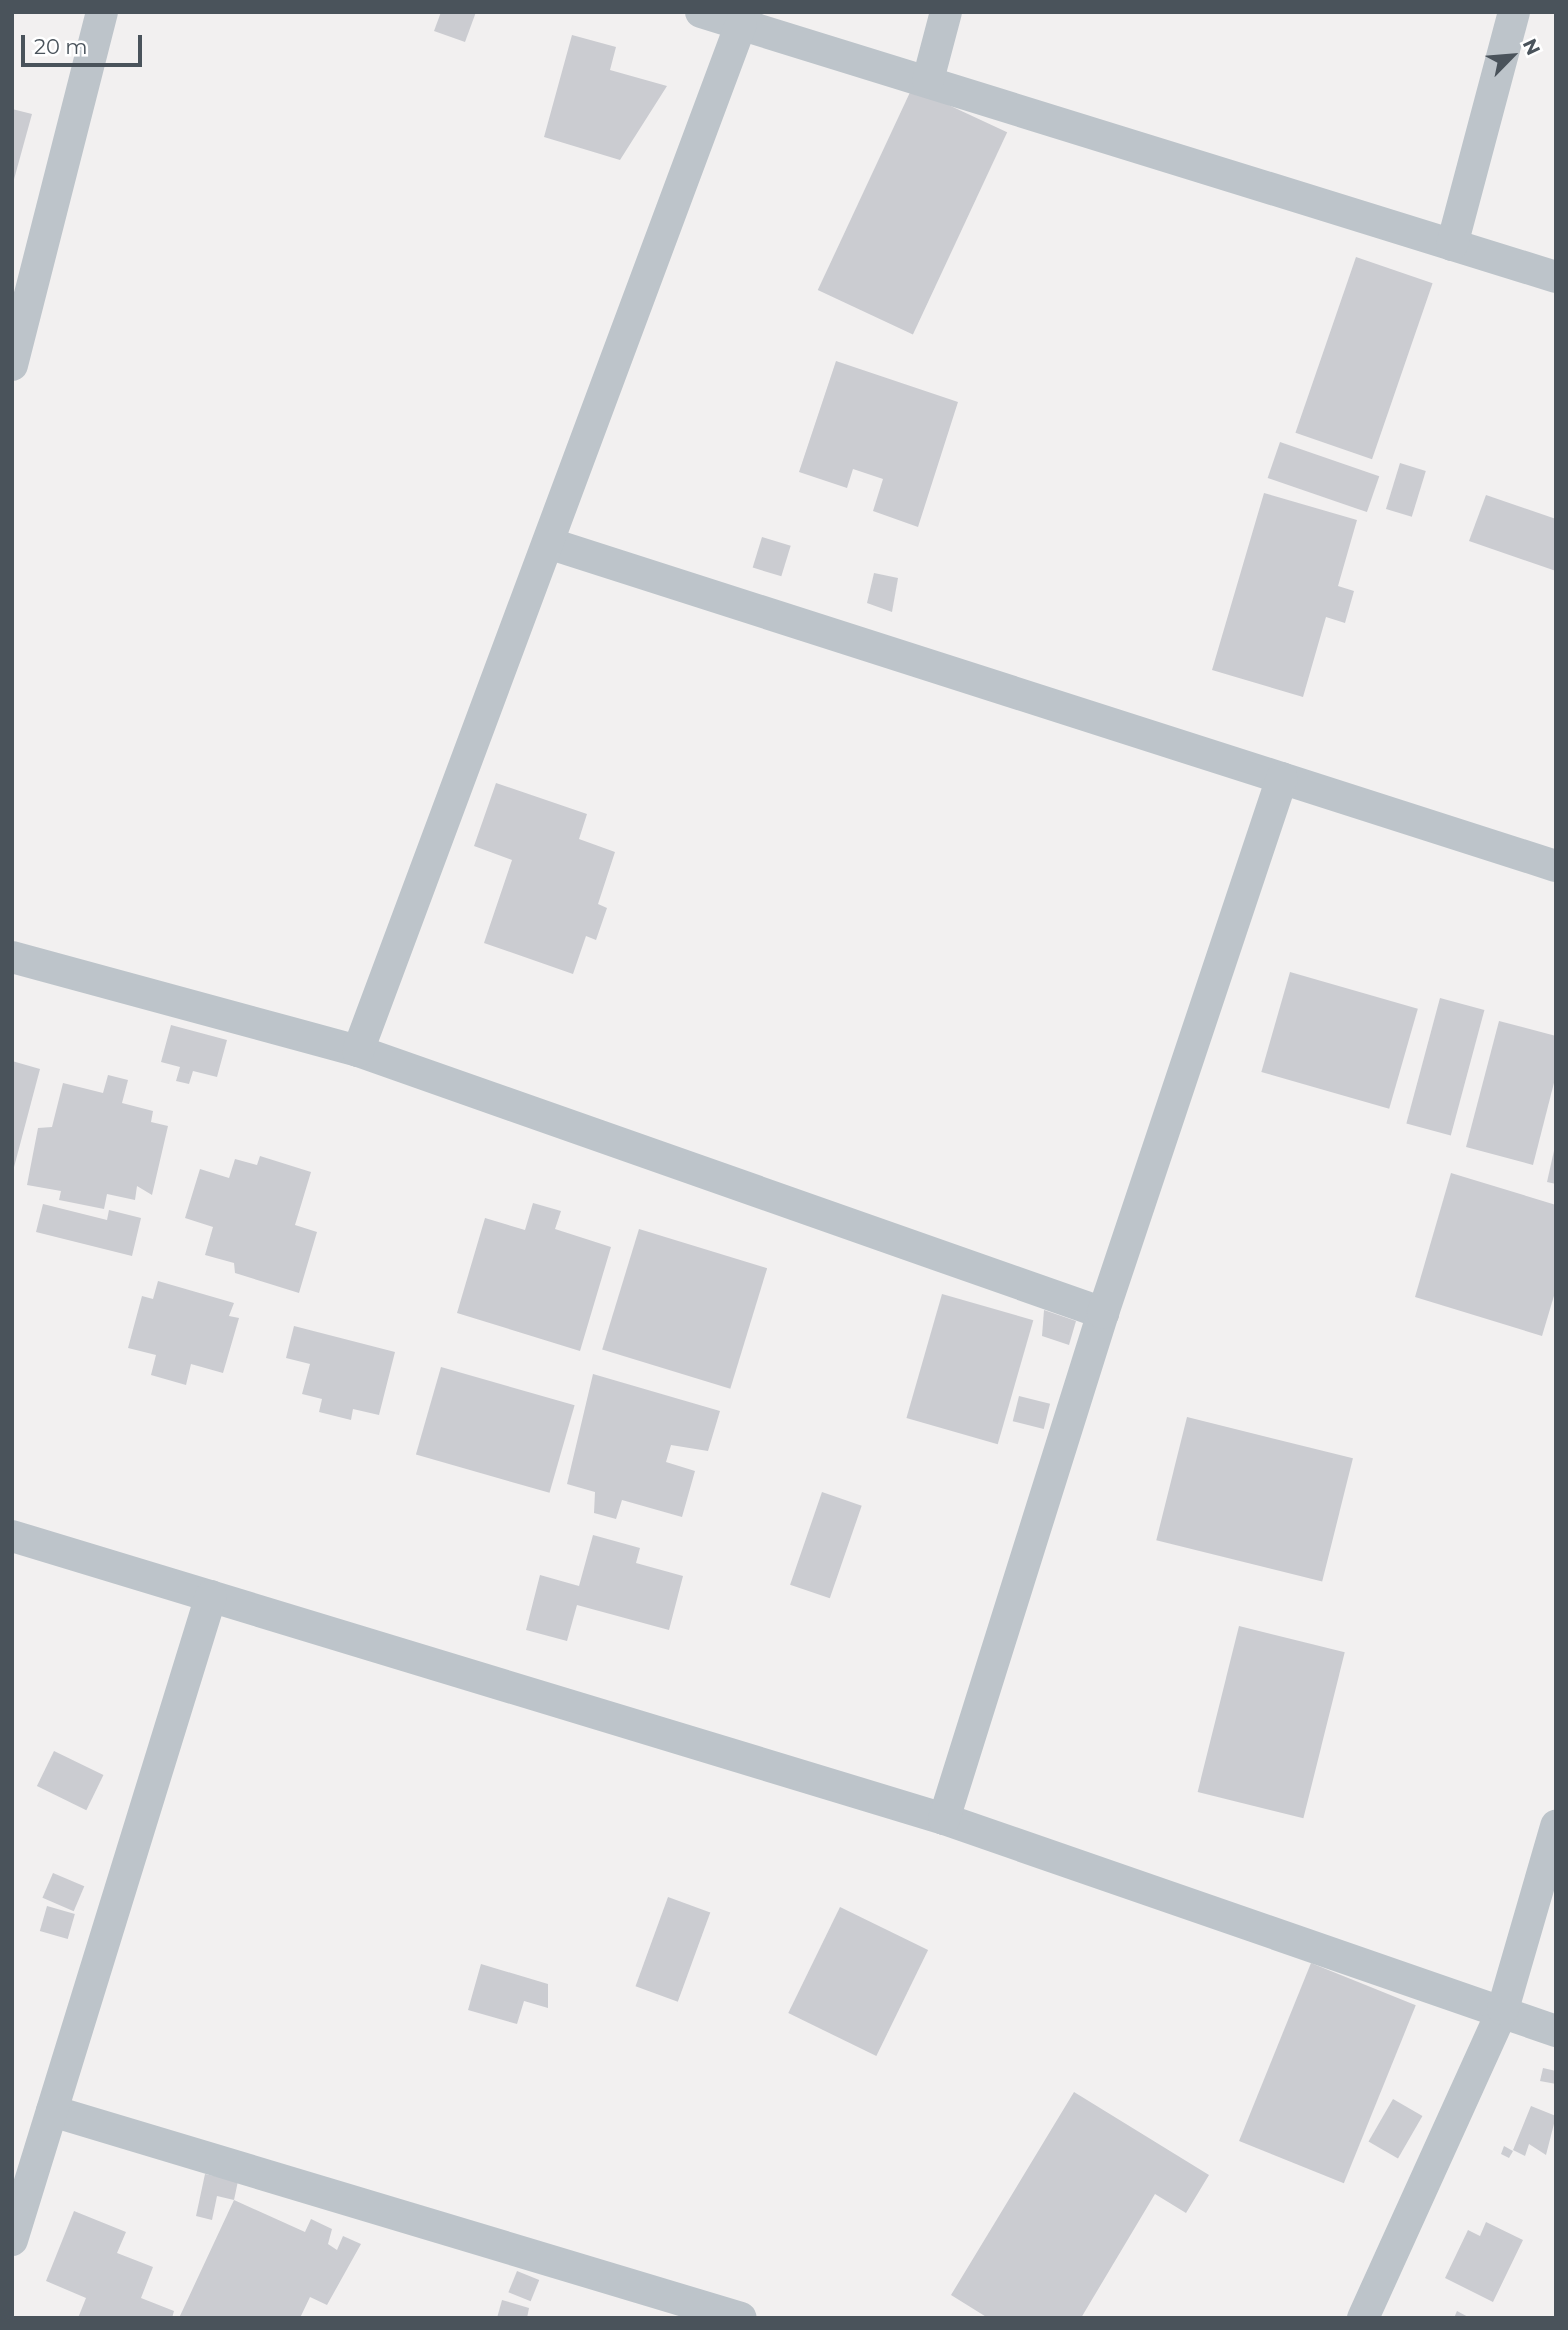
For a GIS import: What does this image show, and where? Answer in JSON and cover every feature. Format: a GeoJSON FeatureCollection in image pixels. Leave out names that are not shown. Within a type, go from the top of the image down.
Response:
{"type":"FeatureCollection","features":[{"type":"Feature","properties":{"kind":"street"},"geometry":{"type":"LineString","coordinates":[[12,365],[102,12]]}},
{"type":"Feature","properties":{"kind":"street"},"geometry":{"type":"LineString","coordinates":[[701,12],[928,80],[1556,277]]}},
{"type":"Feature","properties":{"kind":"street"},"geometry":{"type":"LineString","coordinates":[[928,80],[946,12]]}},
{"type":"Feature","properties":{"kind":"street"},"geometry":{"type":"LineString","coordinates":[[1452,245],[1514,12]]}},
{"type":"Feature","properties":{"kind":"street"},"geometry":{"type":"LineString","coordinates":[[358,1051],[741,24]]}},
{"type":"Feature","properties":{"kind":"street"},"geometry":{"type":"LineString","coordinates":[[548,543],[1556,866]]}},
{"type":"Feature","properties":{"kind":"street"},"geometry":{"type":"LineString","coordinates":[[944,1819],[1103,1313],[1282,778]]}},
{"type":"Feature","properties":{"kind":"street"},"geometry":{"type":"LineString","coordinates":[[12,957],[358,1051],[1103,1313]]}},
{"type":"Feature","properties":{"kind":"street"},"geometry":{"type":"LineString","coordinates":[[12,1536],[944,1819],[1503,2009],[1556,2031]]}},
{"type":"Feature","properties":{"kind":"street"},"geometry":{"type":"LineString","coordinates":[[12,2240],[211,1596]]}},
{"type":"Feature","properties":{"kind":"street"},"geometry":{"type":"LineString","coordinates":[[1363,2318],[1503,2009],[1556,1826]]}},
{"type":"Feature","properties":{"kind":"street"},"geometry":{"type":"LineString","coordinates":[[52,2111],[720,2315]]}},
{"type":"Feature","properties":{"kind":"building"},"geometry":{"type":"Polygon","coordinates":[[[441,12],[476,12],[465,42],[434,31],[441,12]]]}},
{"type":"Feature","properties":{"kind":"building"},"geometry":{"type":"Polygon","coordinates":[[[572,35],[616,47],[610,70],[667,86],[620,160],[544,137],[572,35]]]}},
{"type":"Feature","properties":{"kind":"building"},"geometry":{"type":"Polygon","coordinates":[[[912,88],[1007,132],[913,334],[818,290],[912,88]]]}},
{"type":"Feature","properties":{"kind":"building"},"geometry":{"type":"Polygon","coordinates":[[[12,109],[32,114],[13,183],[12,182],[12,109]]]}},
{"type":"Feature","properties":{"kind":"building"},"geometry":{"type":"Polygon","coordinates":[[[1356,257],[1433,283],[1372,459],[1295,433],[1356,257]]]}},
{"type":"Feature","properties":{"kind":"building"},"geometry":{"type":"Polygon","coordinates":[[[836,361],[958,402],[918,527],[873,511],[883,479],[853,469],[847,488],[799,472],[836,361]]]}},
{"type":"Feature","properties":{"kind":"building"},"geometry":{"type":"Polygon","coordinates":[[[1280,442],[1379,476],[1367,512],[1268,478],[1280,442]]]}},
{"type":"Feature","properties":{"kind":"building"},"geometry":{"type":"Polygon","coordinates":[[[1400,463],[1426,471],[1412,517],[1386,509],[1400,463]]]}},
{"type":"Feature","properties":{"kind":"building"},"geometry":{"type":"Polygon","coordinates":[[[1264,493],[1357,520],[1338,586],[1354,591],[1345,623],[1326,617],[1303,697],[1212,670],[1264,493]]]}},
{"type":"Feature","properties":{"kind":"building"},"geometry":{"type":"Polygon","coordinates":[[[1486,495],[1556,519],[1556,571],[1469,541],[1486,495]]]}},
{"type":"Feature","properties":{"kind":"building"},"geometry":{"type":"Polygon","coordinates":[[[762,537],[791,546],[781,576],[753,568],[762,537]]]}},
{"type":"Feature","properties":{"kind":"building"},"geometry":{"type":"Polygon","coordinates":[[[874,573],[898,578],[892,612],[867,603],[874,573]]]}},
{"type":"Feature","properties":{"kind":"building"},"geometry":{"type":"Polygon","coordinates":[[[496,783],[587,814],[579,839],[615,852],[598,904],[607,908],[596,940],[586,936],[573,974],[484,943],[512,860],[474,846],[496,783]]]}},
{"type":"Feature","properties":{"kind":"building"},"geometry":{"type":"Polygon","coordinates":[[[1290,972],[1418,1009],[1389,1109],[1261,1072],[1290,972]]]}},
{"type":"Feature","properties":{"kind":"building"},"geometry":{"type":"Polygon","coordinates":[[[1440,998],[1484,1010],[1451,1135],[1406,1124],[1440,998]]]}},
{"type":"Feature","properties":{"kind":"building"},"geometry":{"type":"Polygon","coordinates":[[[1499,1021],[1556,1036],[1556,1075],[1533,1165],[1466,1147],[1499,1021]]]}},
{"type":"Feature","properties":{"kind":"building"},"geometry":{"type":"Polygon","coordinates":[[[171,1025],[227,1040],[217,1077],[193,1071],[189,1084],[176,1081],[180,1067],[161,1062],[171,1025]]]}},
{"type":"Feature","properties":{"kind":"building"},"geometry":{"type":"Polygon","coordinates":[[[12,1061],[40,1069],[13,1171],[12,1171],[12,1061]]]}},
{"type":"Feature","properties":{"kind":"building"},"geometry":{"type":"Polygon","coordinates":[[[108,1075],[128,1080],[122,1103],[153,1111],[151,1122],[168,1126],[152,1195],[137,1186],[135,1200],[107,1194],[104,1209],[59,1200],[61,1191],[27,1185],[38,1128],[52,1127],[63,1083],[103,1093],[108,1075]]]}},
{"type":"Feature","properties":{"kind":"building"},"geometry":{"type":"Polygon","coordinates":[[[1556,1146],[1556,1184],[1547,1182],[1556,1146]]]}},
{"type":"Feature","properties":{"kind":"building"},"geometry":{"type":"Polygon","coordinates":[[[260,1156],[311,1172],[295,1225],[317,1232],[299,1293],[235,1273],[234,1263],[205,1255],[213,1227],[185,1218],[200,1169],[229,1178],[235,1159],[257,1165],[260,1156]]]}},
{"type":"Feature","properties":{"kind":"building"},"geometry":{"type":"Polygon","coordinates":[[[1451,1173],[1556,1205],[1556,1289],[1542,1336],[1415,1297],[1451,1173]]]}},
{"type":"Feature","properties":{"kind":"building"},"geometry":{"type":"Polygon","coordinates":[[[533,1203],[561,1211],[555,1229],[611,1247],[580,1351],[457,1313],[485,1218],[525,1230],[533,1203]]]}},
{"type":"Feature","properties":{"kind":"building"},"geometry":{"type":"Polygon","coordinates":[[[43,1204],[107,1220],[109,1210],[141,1218],[132,1256],[36,1232],[43,1204]]]}},
{"type":"Feature","properties":{"kind":"building"},"geometry":{"type":"Polygon","coordinates":[[[639,1229],[767,1268],[730,1389],[602,1349],[639,1229]]]}},
{"type":"Feature","properties":{"kind":"building"},"geometry":{"type":"Polygon","coordinates":[[[158,1281],[234,1303],[229,1316],[239,1318],[223,1373],[191,1364],[186,1385],[151,1375],[156,1355],[128,1348],[142,1296],[153,1299],[158,1281]]]}},
{"type":"Feature","properties":{"kind":"building"},"geometry":{"type":"Polygon","coordinates":[[[942,1294],[1033,1320],[998,1444],[906,1418],[942,1294]]]}},
{"type":"Feature","properties":{"kind":"building"},"geometry":{"type":"Polygon","coordinates":[[[1044,1310],[1076,1321],[1069,1345],[1042,1336],[1044,1310]]]}},
{"type":"Feature","properties":{"kind":"building"},"geometry":{"type":"Polygon","coordinates":[[[294,1326],[395,1352],[379,1415],[353,1409],[351,1420],[319,1412],[322,1399],[302,1394],[310,1364],[286,1358],[294,1326]]]}},
{"type":"Feature","properties":{"kind":"building"},"geometry":{"type":"Polygon","coordinates":[[[441,1367],[575,1405],[550,1493],[416,1454],[441,1367]]]}},
{"type":"Feature","properties":{"kind":"building"},"geometry":{"type":"Polygon","coordinates":[[[593,1374],[720,1411],[708,1451],[671,1445],[666,1462],[695,1471],[682,1517],[622,1500],[616,1519],[594,1513],[595,1492],[567,1484],[593,1374]]]}},
{"type":"Feature","properties":{"kind":"building"},"geometry":{"type":"Polygon","coordinates":[[[1019,1396],[1050,1404],[1044,1429],[1013,1421],[1019,1396]]]}},
{"type":"Feature","properties":{"kind":"building"},"geometry":{"type":"Polygon","coordinates":[[[1187,1417],[1353,1458],[1322,1582],[1156,1540],[1187,1417]]]}},
{"type":"Feature","properties":{"kind":"building"},"geometry":{"type":"Polygon","coordinates":[[[822,1492],[862,1506],[830,1598],[790,1585],[822,1492]]]}},
{"type":"Feature","properties":{"kind":"building"},"geometry":{"type":"Polygon","coordinates":[[[593,1535],[640,1548],[636,1563],[683,1576],[669,1630],[577,1605],[567,1641],[526,1630],[540,1575],[579,1586],[593,1535]]]}},
{"type":"Feature","properties":{"kind":"building"},"geometry":{"type":"Polygon","coordinates":[[[1239,1626],[1345,1652],[1303,1818],[1198,1792],[1239,1626]]]}},
{"type":"Feature","properties":{"kind":"building"},"geometry":{"type":"Polygon","coordinates":[[[54,1751],[103,1775],[86,1810],[37,1786],[54,1751]]]}},
{"type":"Feature","properties":{"kind":"building"},"geometry":{"type":"Polygon","coordinates":[[[53,1873],[84,1886],[74,1911],[42,1898],[53,1873]]]}},
{"type":"Feature","properties":{"kind":"building"},"geometry":{"type":"Polygon","coordinates":[[[668,1897],[710,1912],[678,2002],[636,1986],[668,1897]]]}},
{"type":"Feature","properties":{"kind":"building"},"geometry":{"type":"Polygon","coordinates":[[[47,1906],[75,1914],[68,1939],[40,1931],[47,1906]]]}},
{"type":"Feature","properties":{"kind":"building"},"geometry":{"type":"Polygon","coordinates":[[[840,1907],[928,1950],[876,2056],[788,2013],[840,1907]]]}},
{"type":"Feature","properties":{"kind":"building"},"geometry":{"type":"Polygon","coordinates":[[[1311,1963],[1416,2005],[1344,2183],[1239,2141],[1311,1963]]]}},
{"type":"Feature","properties":{"kind":"building"},"geometry":{"type":"Polygon","coordinates":[[[481,1964],[548,1984],[548,2008],[524,2001],[517,2024],[468,2010],[481,1964]]]}},
{"type":"Feature","properties":{"kind":"building"},"geometry":{"type":"Polygon","coordinates":[[[1543,2068],[1556,2071],[1556,2084],[1540,2081],[1543,2068]]]}},
{"type":"Feature","properties":{"kind":"building"},"geometry":{"type":"Polygon","coordinates":[[[1074,2092],[1209,2175],[1186,2213],[1155,2194],[1081,2318],[988,2318],[951,2295],[1074,2092]]]}},
{"type":"Feature","properties":{"kind":"building"},"geometry":{"type":"Polygon","coordinates":[[[1393,2099],[1422,2116],[1398,2158],[1368,2141],[1393,2099]]]}},
{"type":"Feature","properties":{"kind":"building"},"geometry":{"type":"Polygon","coordinates":[[[1531,2106],[1556,2116],[1546,2155],[1529,2144],[1525,2156],[1513,2150],[1531,2106]]]}},
{"type":"Feature","properties":{"kind":"building"},"geometry":{"type":"Polygon","coordinates":[[[1504,2146],[1513,2151],[1509,2158],[1501,2154],[1504,2146]]]}},
{"type":"Feature","properties":{"kind":"building"},"geometry":{"type":"Polygon","coordinates":[[[205,2174],[238,2181],[234,2200],[217,2196],[212,2220],[196,2216],[205,2174]]]}},
{"type":"Feature","properties":{"kind":"building"},"geometry":{"type":"Polygon","coordinates":[[[234,2200],[305,2232],[311,2219],[332,2229],[328,2244],[337,2250],[343,2236],[361,2244],[327,2305],[310,2297],[300,2318],[179,2318],[234,2200]]]}},
{"type":"Feature","properties":{"kind":"building"},"geometry":{"type":"Polygon","coordinates":[[[74,2211],[126,2232],[117,2253],[153,2267],[141,2298],[174,2311],[172,2318],[78,2318],[86,2298],[46,2281],[74,2211]]]}},
{"type":"Feature","properties":{"kind":"building"},"geometry":{"type":"Polygon","coordinates":[[[1486,2222],[1523,2240],[1493,2302],[1445,2278],[1468,2230],[1480,2236],[1486,2222]]]}},
{"type":"Feature","properties":{"kind":"building"},"geometry":{"type":"Polygon","coordinates":[[[517,2271],[539,2280],[531,2301],[508,2292],[517,2271]]]}},
{"type":"Feature","properties":{"kind":"building"},"geometry":{"type":"Polygon","coordinates":[[[502,2300],[529,2308],[527,2318],[497,2318],[502,2300]]]}},
{"type":"Feature","properties":{"kind":"building"},"geometry":{"type":"Polygon","coordinates":[[[1457,2311],[1470,2318],[1454,2318],[1457,2311]]]}}]}
